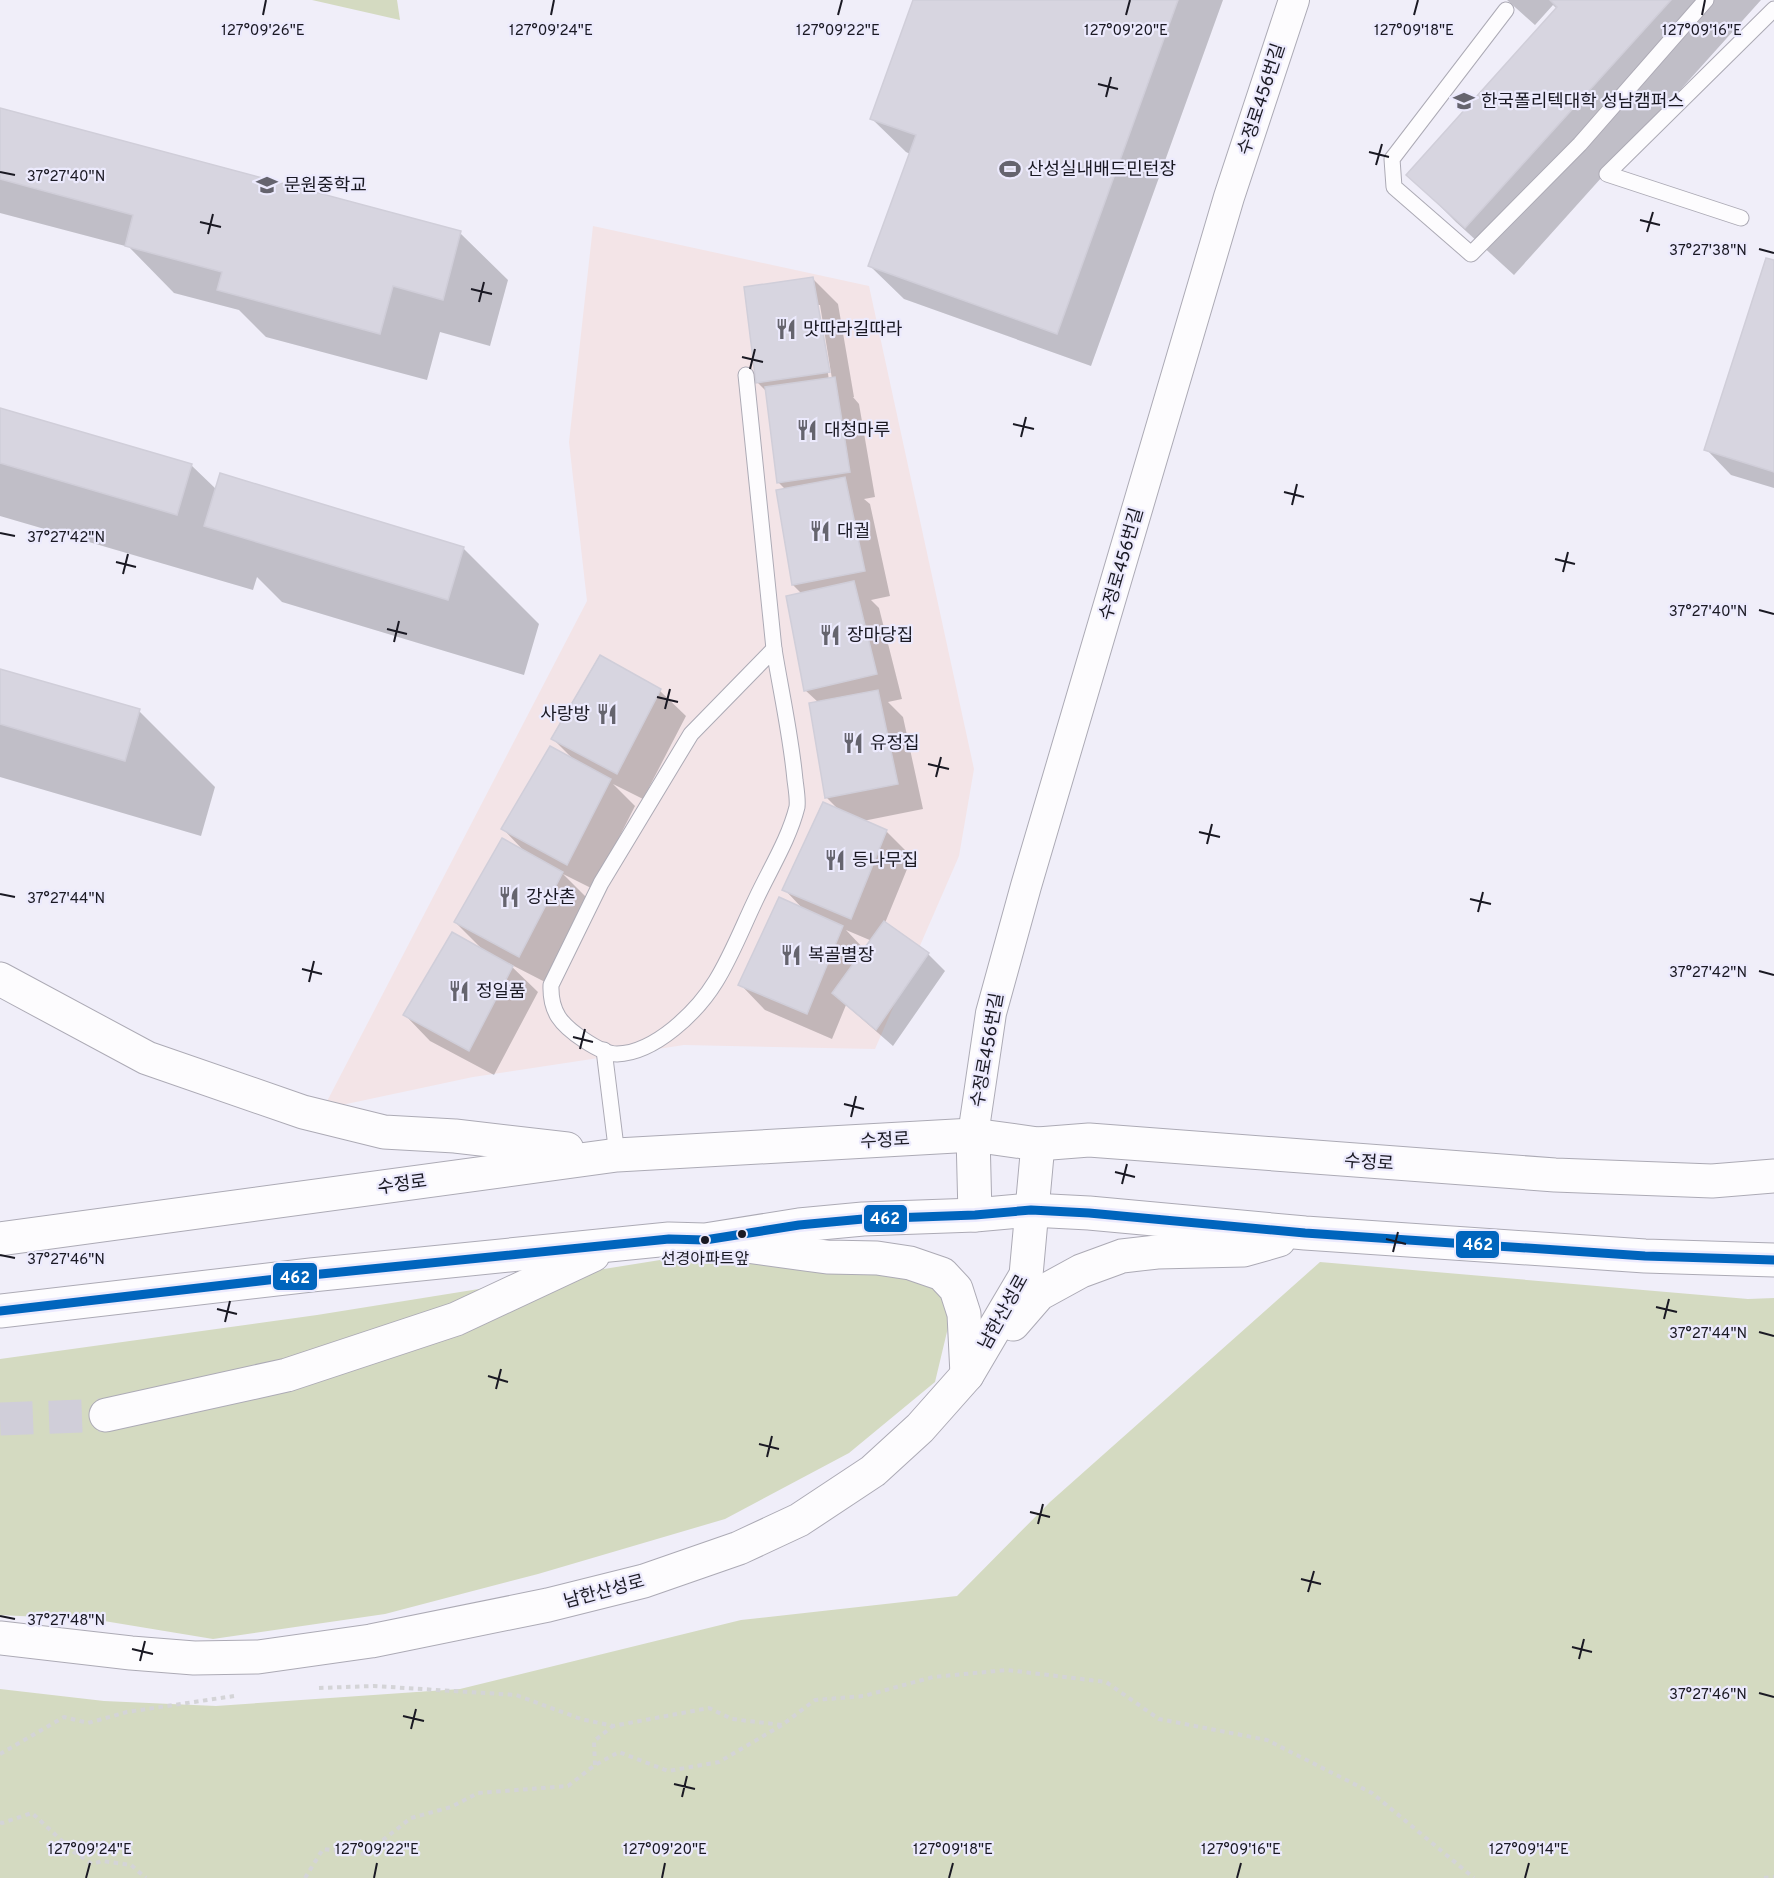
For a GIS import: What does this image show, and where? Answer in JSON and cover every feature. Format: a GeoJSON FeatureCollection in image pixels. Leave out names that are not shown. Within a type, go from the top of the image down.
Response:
{"type":"FeatureCollection","features":[{"type":"Feature","properties":{"kind":"main road"},"geometry":{"type":"LineString","coordinates":[[0,979],[147,1058],[303,1112],[384,1132],[455,1136],[617,1155]]}},
{"type":"Feature","properties":{"kind":"main road","name":"수정로"},"geometry":{"type":"LineString","coordinates":[[0,1239],[617,1155],[974,1135],[1038,1144],[1089,1140],[1556,1176],[1712,1181],[1774,1176]]}},
{"type":"Feature","properties":{"kind":"main road"},"geometry":{"type":"LineString","coordinates":[[974,1135],[975,1215]]}},
{"type":"Feature","properties":{"kind":"main road","name":"남한산성로"},"geometry":{"type":"LineString","coordinates":[[0,1638],[194,1658],[258,1657],[382,1639],[548,1605],[644,1581],[739,1548],[799,1520],[873,1471],[920,1428],[967,1374],[1026,1275],[1038,1144]]}},
{"type":"Feature","properties":{"kind":"main road"},"geometry":{"type":"LineString","coordinates":[[705,1240],[799,1225],[842,1221],[1031,1210],[1089,1213],[1305,1233],[1645,1256],[1774,1260]]}},
{"type":"Feature","properties":{"kind":"main road"},"geometry":{"type":"LineString","coordinates":[[967,1374],[1039,1294],[1081,1271],[1122,1256],[1157,1252],[1244,1250],[1305,1233]]}},
{"type":"Feature","properties":{"kind":"main road"},"geometry":{"type":"LineString","coordinates":[[0,1311],[311,1275],[669,1239],[705,1240],[827,1257],[888,1259],[942,1274],[956,1289],[964,1314],[967,1374]]}},
{"type":"Feature","properties":{"kind":"main road"},"geometry":{"type":"LineString","coordinates":[[106,1415],[287,1375],[456,1319],[615,1245]]}},
{"type":"Feature","properties":{"kind":"street","name":"수정로456번길"},"geometry":{"type":"LineString","coordinates":[[974,1135],[990,1012],[1022,898],[1229,197],[1294,0]]}},
{"type":"Feature","properties":{"kind":"lane"},"geometry":{"type":"LineString","coordinates":[[1506,10],[1392,159],[1394,187],[1471,254],[1580,144],[1706,0]]}},
{"type":"Feature","properties":{"kind":"lane"},"geometry":{"type":"LineString","coordinates":[[1741,218],[1607,174],[1774,9]]}},
{"type":"Feature","properties":{"kind":"lane"},"geometry":{"type":"LineString","coordinates":[[746,375],[774,649],[794,767],[797,804],[789,831],[716,981],[692,1013],[653,1044],[634,1051],[614,1054],[596,1047],[561,1022],[553,1010],[551,985],[600,884],[691,734],[774,649]]}},
{"type":"Feature","properties":{"kind":"lane"},"geometry":{"type":"LineString","coordinates":[[604,1050],[617,1155]]}},
{"type":"Feature","properties":{"kind":"path"},"geometry":{"type":"LineString","coordinates":[[304,1878],[323,1850],[365,1854],[411,1818],[451,1807],[478,1793],[568,1786],[595,1765],[619,1752],[668,1771],[719,1762],[782,1725],[815,1700],[864,1696],[933,1677],[1007,1670],[1106,1682],[1159,1719],[1267,1740],[1372,1793],[1474,1878]]}},
{"type":"Feature","properties":{"kind":"path"},"geometry":{"type":"LineString","coordinates":[[308,1688],[374,1686],[516,1695],[581,1719],[613,1726],[709,1708],[732,1719],[782,1725]]}},
{"type":"Feature","properties":{"kind":"path"},"geometry":{"type":"LineString","coordinates":[[0,1754],[64,1717],[88,1723],[127,1712],[241,1695]]}},
{"type":"Feature","properties":{"kind":"path"},"geometry":{"type":"LineString","coordinates":[[595,1765],[594,1741],[613,1726]]}},
{"type":"Feature","properties":{"kind":"path"},"geometry":{"type":"LineString","coordinates":[[0,1822],[32,1814],[74,1852],[92,1864],[102,1861],[131,1865],[146,1878]]}},
{"type":"Feature","properties":{"kind":"path"},"geometry":{"type":"LineString","coordinates":[[1764,1878],[1774,1876]]}},
{"type":"Feature","properties":{"kind":"shaded area"},"geometry":{"type":"Polygon","coordinates":[[[593,226],[869,286],[974,769],[959,856],[875,1049],[684,1045],[473,1077],[323,1109],[587,601],[569,442],[593,226]]]}},
{"type":"Feature","properties":{"kind":"green space"},"geometry":{"type":"Polygon","coordinates":[[[312,0],[397,0],[400,20],[312,0]]]}},
{"type":"Feature","properties":{"kind":"green space"},"geometry":{"type":"Polygon","coordinates":[[[894,1252],[956,1294],[935,1382],[849,1453],[725,1519],[538,1574],[385,1614],[213,1639],[98,1620],[0,1615],[0,1359],[317,1315],[685,1256],[894,1252]]]}},
{"type":"Feature","properties":{"kind":"green space"},"geometry":{"type":"Polygon","coordinates":[[[1320,1262],[1748,1299],[1774,1298],[1774,1878],[0,1878],[0,1689],[104,1701],[216,1706],[460,1689],[741,1620],[957,1596],[1050,1502],[1320,1262]]]}},
{"type":"Feature","properties":{"kind":"building","name":"산성실내배드민턴장"},"geometry":{"type":"Polygon","coordinates":[[[913,0],[1178,0],[1057,334],[868,266],[916,135],[870,119],[913,0]]]}},
{"type":"Feature","properties":{"kind":"building"},"geometry":{"type":"Polygon","coordinates":[[[1550,0],[1671,0],[1465,228],[1406,175],[1557,7],[1550,0]]]}},
{"type":"Feature","properties":{"kind":"building"},"geometry":{"type":"Polygon","coordinates":[[[0,108],[461,231],[443,300],[393,286],[380,334],[217,290],[222,272],[125,246],[133,215],[0,179],[0,108]]]}},
{"type":"Feature","properties":{"kind":"building"},"geometry":{"type":"Polygon","coordinates":[[[1766,258],[1774,260],[1774,472],[1704,450],[1766,258]]]}},
{"type":"Feature","properties":{"kind":"building","name":"맛따라길따라"},"geometry":{"type":"Polygon","coordinates":[[[813,277],[830,372],[756,383],[744,287],[813,277]]]}},
{"type":"Feature","properties":{"kind":"building","name":"대청마루"},"geometry":{"type":"Polygon","coordinates":[[[835,377],[850,472],[777,483],[765,387],[835,377]]]}},
{"type":"Feature","properties":{"kind":"building"},"geometry":{"type":"Polygon","coordinates":[[[0,408],[192,464],[177,515],[0,463],[0,408]]]}},
{"type":"Feature","properties":{"kind":"building"},"geometry":{"type":"Polygon","coordinates":[[[220,473],[464,547],[448,600],[204,526],[220,473]]]}},
{"type":"Feature","properties":{"kind":"building","name":"대궐"},"geometry":{"type":"Polygon","coordinates":[[[845,477],[865,571],[792,585],[776,490],[845,477]]]}},
{"type":"Feature","properties":{"kind":"building","name":"장마당집"},"geometry":{"type":"Polygon","coordinates":[[[854,581],[877,674],[804,691],[786,596],[854,581]]]}},
{"type":"Feature","properties":{"kind":"building","name":"사랑방"},"geometry":{"type":"Polygon","coordinates":[[[600,655],[661,689],[617,774],[551,739],[600,655]]]}},
{"type":"Feature","properties":{"kind":"building"},"geometry":{"type":"Polygon","coordinates":[[[0,669],[140,709],[125,761],[0,724],[0,669]]]}},
{"type":"Feature","properties":{"kind":"building","name":"유정집"},"geometry":{"type":"Polygon","coordinates":[[[878,690],[898,784],[825,798],[809,703],[878,690]]]}},
{"type":"Feature","properties":{"kind":"building"},"geometry":{"type":"Polygon","coordinates":[[[550,746],[611,779],[567,865],[501,829],[550,746]]]}},
{"type":"Feature","properties":{"kind":"building","name":"등나무집"},"geometry":{"type":"Polygon","coordinates":[[[823,802],[887,830],[851,919],[782,890],[823,802]]]}},
{"type":"Feature","properties":{"kind":"building","name":"강산촌"},"geometry":{"type":"Polygon","coordinates":[[[502,838],[563,872],[519,957],[454,922],[502,838]]]}},
{"type":"Feature","properties":{"kind":"building","name":"복골별장"},"geometry":{"type":"Polygon","coordinates":[[[779,897],[843,926],[807,1014],[738,985],[779,897]]]}},
{"type":"Feature","properties":{"kind":"building"},"geometry":{"type":"Polygon","coordinates":[[[884,921],[929,953],[876,1030],[832,993],[884,921]]]}},
{"type":"Feature","properties":{"kind":"building","name":"정일품"},"geometry":{"type":"Polygon","coordinates":[[[452,932],[513,966],[469,1051],[403,1015],[452,932]]]}},
{"type":"Feature","properties":{"kind":"tunnel"},"geometry":{"type":"LineString","coordinates":[[0,1419],[106,1415]]}},
{"type":"Feature","properties":{"kind":"transit line","name":"462"},"geometry":{"type":"LineString","coordinates":[[0,1311],[311,1275],[669,1239],[705,1240],[799,1225],[863,1219],[975,1215],[1031,1210],[1089,1213],[1305,1233],[1645,1256],[1774,1260]]}},
{"type":"Feature","properties":{"kind":"place","name":"한국폴리텍대학 성남캠퍼스"},"geometry":{"type":"Point","coordinates":[1464,101]}},
{"type":"Feature","properties":{"kind":"place","name":"산성실내배드민턴장"},"geometry":{"type":"Point","coordinates":[1010,169]}},
{"type":"Feature","properties":{"kind":"place","name":"문원중학교"},"geometry":{"type":"Point","coordinates":[267,185]}},
{"type":"Feature","properties":{"kind":"place","name":"맛따라길따라"},"geometry":{"type":"Point","coordinates":[786,329]}},
{"type":"Feature","properties":{"kind":"place","name":"대청마루"},"geometry":{"type":"Point","coordinates":[807,430]}},
{"type":"Feature","properties":{"kind":"place","name":"대궐"},"geometry":{"type":"Point","coordinates":[820,531]}},
{"type":"Feature","properties":{"kind":"place","name":"장마당집"},"geometry":{"type":"Point","coordinates":[830,635]}},
{"type":"Feature","properties":{"kind":"place","name":"사랑방"},"geometry":{"type":"Point","coordinates":[607,714]}},
{"type":"Feature","properties":{"kind":"place","name":"유정집"},"geometry":{"type":"Point","coordinates":[853,743]}},
{"type":"Feature","properties":{"kind":"place","name":"등나무집"},"geometry":{"type":"Point","coordinates":[835,860]}},
{"type":"Feature","properties":{"kind":"place","name":"강산촌"},"geometry":{"type":"Point","coordinates":[509,897]}},
{"type":"Feature","properties":{"kind":"place","name":"복골별장"},"geometry":{"type":"Point","coordinates":[791,955]}},
{"type":"Feature","properties":{"kind":"place","name":"정일품"},"geometry":{"type":"Point","coordinates":[459,991]}},
{"type":"Feature","properties":{"kind":"place","name":"선경아파트앞"},"geometry":{"type":"Point","coordinates":[705,1240]}}]}
